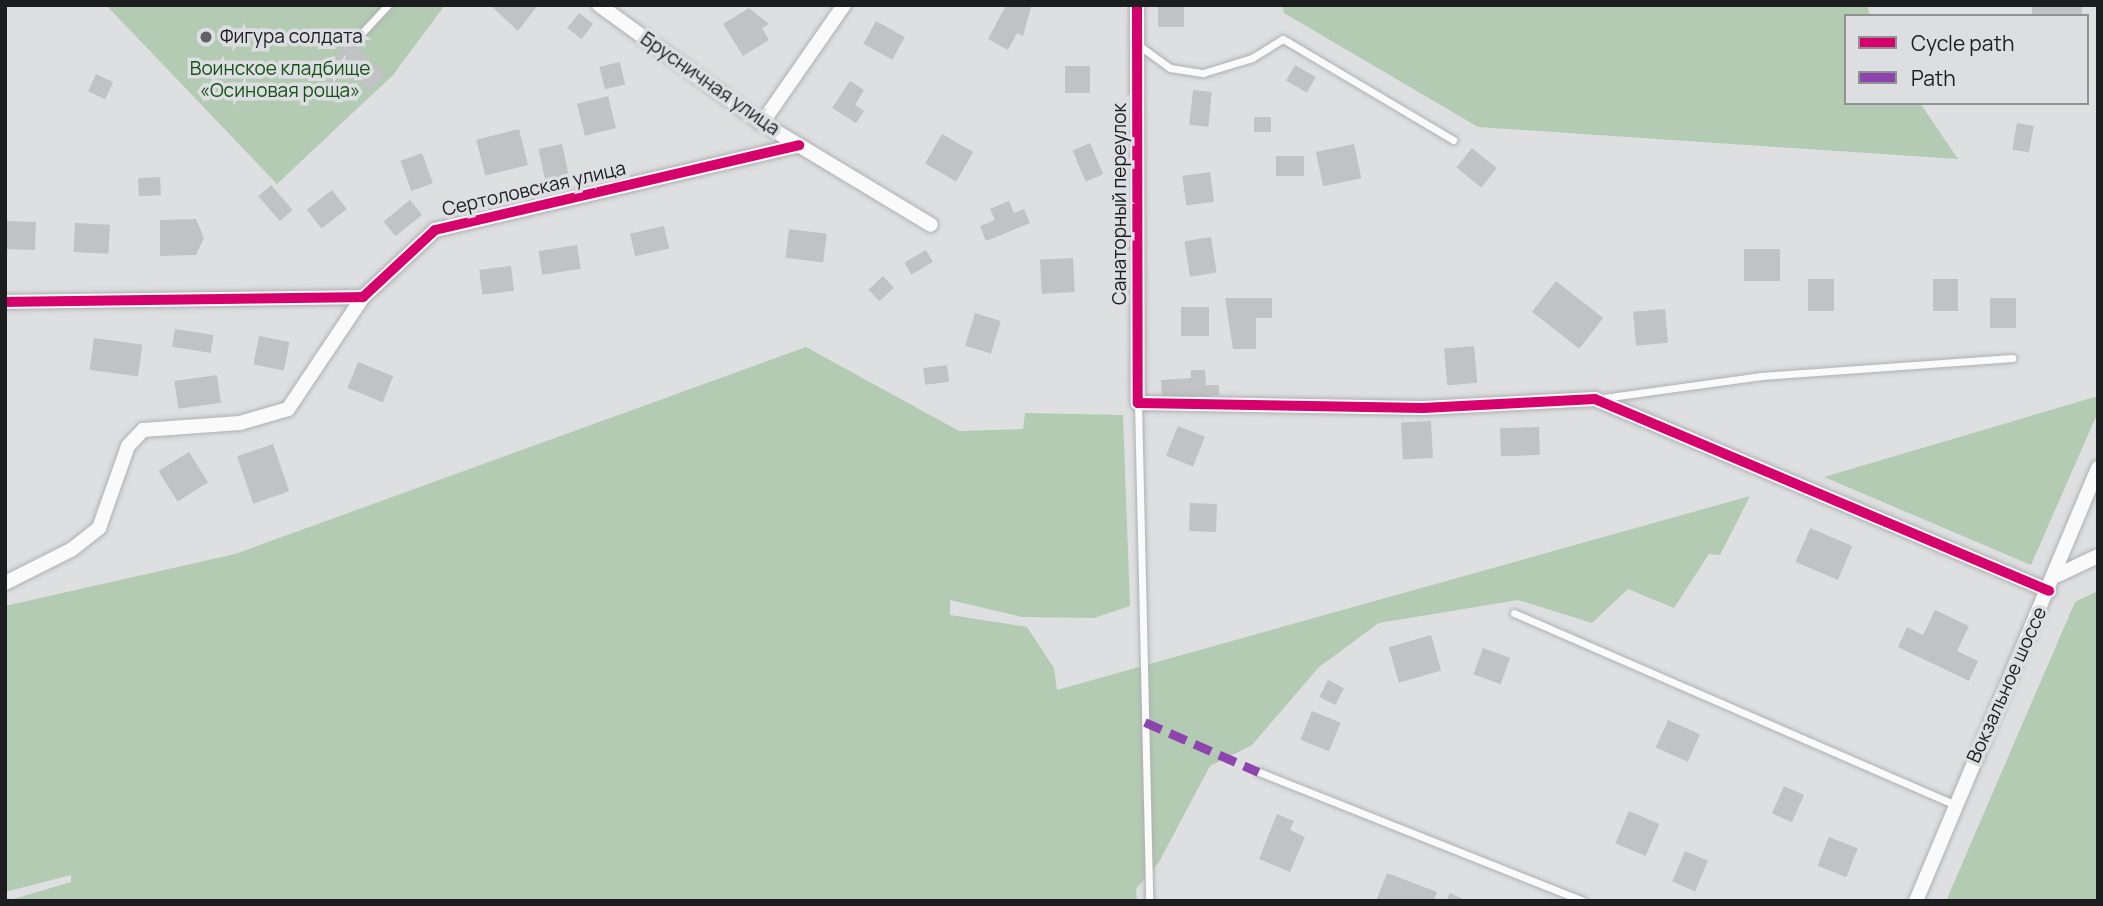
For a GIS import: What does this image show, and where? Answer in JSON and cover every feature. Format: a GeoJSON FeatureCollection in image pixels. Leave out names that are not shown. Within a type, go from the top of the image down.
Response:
{"type":"FeatureCollection","features":[{"type":"Feature","properties":{"kind":"street","name":"Брусничная улица"},"geometry":{"type":"LineString","coordinates":[[599,5],[762,123],[931,225]]}},
{"type":"Feature","properties":{"kind":"street"},"geometry":{"type":"LineString","coordinates":[[762,123],[844,5]]}},
{"type":"Feature","properties":{"kind":"street","name":"Санаторный переулок"},"geometry":{"type":"LineString","coordinates":[[1137,5],[1138,403]]}},
{"type":"Feature","properties":{"kind":"street","name":"Сертоловская улица"},"geometry":{"type":"LineString","coordinates":[[5,583],[71,551],[99,528],[128,446],[143,430],[240,423],[288,410],[363,297],[435,230],[799,145]]}},
{"type":"Feature","properties":{"kind":"street"},"geometry":{"type":"LineString","coordinates":[[5,302],[363,297]]}},
{"type":"Feature","properties":{"kind":"street"},"geometry":{"type":"LineString","coordinates":[[1138,403],[1423,408],[1595,399],[2049,591]]}},
{"type":"Feature","properties":{"kind":"street","name":"Вокзальное шоссе"},"geometry":{"type":"LineString","coordinates":[[1916,901],[1954,804],[2058,575],[2098,468]]}},
{"type":"Feature","properties":{"kind":"street"},"geometry":{"type":"LineString","coordinates":[[2058,575],[2098,555]]}},
{"type":"Feature","properties":{"kind":"lane"},"geometry":{"type":"LineString","coordinates":[[357,38],[388,5]]}},
{"type":"Feature","properties":{"kind":"lane"},"geometry":{"type":"LineString","coordinates":[[1137,44],[1170,68],[1203,72],[1252,58],[1283,39],[1453,140]]}},
{"type":"Feature","properties":{"kind":"lane"},"geometry":{"type":"LineString","coordinates":[[1595,399],[1761,376],[2012,358]]}},
{"type":"Feature","properties":{"kind":"lane"},"geometry":{"type":"LineString","coordinates":[[1138,403],[1149,901]]}},
{"type":"Feature","properties":{"kind":"lane"},"geometry":{"type":"LineString","coordinates":[[1514,613],[1954,804]]}},
{"type":"Feature","properties":{"kind":"lane"},"geometry":{"type":"LineString","coordinates":[[1259,772],[1583,901]]}},
{"type":"Feature","properties":{"kind":"green space","name":"Воинское кладбище «Осиновая роща»"},"geometry":{"type":"Polygon","coordinates":[[[106,5],[445,5],[393,75],[277,184],[106,5]]]}},
{"type":"Feature","properties":{"kind":"green space"},"geometry":{"type":"Polygon","coordinates":[[[1282,5],[1867,5],[1869,14],[1844,14],[1844,105],[1921,105],[1958,159],[1478,127],[1284,13],[1282,5]]]}},
{"type":"Feature","properties":{"kind":"green space"},"geometry":{"type":"Polygon","coordinates":[[[806,347],[959,431],[1023,429],[1025,413],[1123,415],[1130,606],[1094,618],[1022,617],[950,600],[950,615],[1027,627],[1054,668],[1057,690],[1750,496],[1720,555],[1709,554],[1674,608],[1628,589],[1592,623],[1518,600],[1379,623],[1319,667],[1252,745],[1210,766],[1159,862],[1136,889],[1137,901],[7,901],[71,882],[71,875],[5,892],[5,606],[235,554],[806,347]]]}},
{"type":"Feature","properties":{"kind":"green space"},"geometry":{"type":"Polygon","coordinates":[[[2098,396],[2098,412],[2031,565],[1824,477],[2098,396]]]}},
{"type":"Feature","properties":{"kind":"green space"},"geometry":{"type":"Polygon","coordinates":[[[2098,591],[2098,901],[1946,901],[2075,602],[2098,591]]]}},
{"type":"Feature","properties":{"kind":"building"},"geometry":{"type":"Polygon","coordinates":[[[490,5],[538,5],[518,31],[490,5]]]}},
{"type":"Feature","properties":{"kind":"building"},"geometry":{"type":"Polygon","coordinates":[[[1006,5],[1031,7],[1023,36],[1017,33],[1008,50],[988,39],[1006,5]]]}},
{"type":"Feature","properties":{"kind":"building"},"geometry":{"type":"Polygon","coordinates":[[[1158,5],[1184,5],[1184,27],[1158,27],[1158,5]]]}},
{"type":"Feature","properties":{"kind":"building"},"geometry":{"type":"Polygon","coordinates":[[[2032,5],[2082,5],[2082,14],[2032,14],[2032,5]]]}},
{"type":"Feature","properties":{"kind":"building"},"geometry":{"type":"Polygon","coordinates":[[[749,8],[769,24],[762,28],[769,40],[743,56],[723,24],[749,8]]]}},
{"type":"Feature","properties":{"kind":"building"},"geometry":{"type":"Polygon","coordinates":[[[579,13],[593,24],[581,39],[567,28],[579,13]]]}},
{"type":"Feature","properties":{"kind":"building"},"geometry":{"type":"Polygon","coordinates":[[[876,21],[905,37],[892,60],[863,44],[876,21]]]}},
{"type":"Feature","properties":{"kind":"building"},"geometry":{"type":"Polygon","coordinates":[[[350,41],[385,75],[370,91],[335,57],[350,41]]]}},
{"type":"Feature","properties":{"kind":"building"},"geometry":{"type":"Polygon","coordinates":[[[620,62],[625,84],[605,89],[600,67],[620,62]]]}},
{"type":"Feature","properties":{"kind":"building"},"geometry":{"type":"Polygon","coordinates":[[[1295,65],[1316,77],[1307,93],[1286,81],[1295,65]]]}},
{"type":"Feature","properties":{"kind":"building"},"geometry":{"type":"Polygon","coordinates":[[[1065,66],[1090,66],[1090,93],[1065,93],[1065,66]]]}},
{"type":"Feature","properties":{"kind":"building"},"geometry":{"type":"Polygon","coordinates":[[[96,74],[113,82],[105,99],[88,91],[96,74]]]}},
{"type":"Feature","properties":{"kind":"building"},"geometry":{"type":"Polygon","coordinates":[[[850,81],[864,90],[855,105],[864,111],[856,123],[832,108],[850,81]]]}},
{"type":"Feature","properties":{"kind":"building"},"geometry":{"type":"Polygon","coordinates":[[[1193,90],[1212,92],[1208,127],[1189,125],[1193,90]]]}},
{"type":"Feature","properties":{"kind":"building"},"geometry":{"type":"Polygon","coordinates":[[[608,96],[616,128],[585,136],[577,104],[608,96]]]}},
{"type":"Feature","properties":{"kind":"building"},"geometry":{"type":"Polygon","coordinates":[[[1254,117],[1271,117],[1271,132],[1254,132],[1254,117]]]}},
{"type":"Feature","properties":{"kind":"building"},"geometry":{"type":"Polygon","coordinates":[[[2017,123],[2034,126],[2029,153],[2012,150],[2017,123]]]}},
{"type":"Feature","properties":{"kind":"building"},"geometry":{"type":"Polygon","coordinates":[[[519,129],[528,165],[485,176],[476,140],[519,129]]]}},
{"type":"Feature","properties":{"kind":"building"},"geometry":{"type":"Polygon","coordinates":[[[942,134],[973,152],[956,181],[925,163],[942,134]]]}},
{"type":"Feature","properties":{"kind":"building"},"geometry":{"type":"Polygon","coordinates":[[[1090,143],[1103,174],[1086,182],[1073,150],[1090,143]]]}},
{"type":"Feature","properties":{"kind":"building"},"geometry":{"type":"Polygon","coordinates":[[[562,144],[569,176],[545,181],[539,149],[562,144]]]}},
{"type":"Feature","properties":{"kind":"building"},"geometry":{"type":"Polygon","coordinates":[[[1354,144],[1361,178],[1323,186],[1316,152],[1354,144]]]}},
{"type":"Feature","properties":{"kind":"building"},"geometry":{"type":"Polygon","coordinates":[[[1472,148],[1497,168],[1481,188],[1456,167],[1472,148]]]}},
{"type":"Feature","properties":{"kind":"building"},"geometry":{"type":"Polygon","coordinates":[[[422,153],[433,183],[411,191],[400,161],[422,153]]]}},
{"type":"Feature","properties":{"kind":"building"},"geometry":{"type":"Polygon","coordinates":[[[1276,156],[1304,156],[1304,176],[1276,176],[1276,156]]]}},
{"type":"Feature","properties":{"kind":"building"},"geometry":{"type":"Polygon","coordinates":[[[1210,172],[1214,202],[1186,206],[1182,176],[1210,172]]]}},
{"type":"Feature","properties":{"kind":"building"},"geometry":{"type":"Polygon","coordinates":[[[160,177],[161,195],[139,196],[138,178],[160,177]]]}},
{"type":"Feature","properties":{"kind":"building"},"geometry":{"type":"Polygon","coordinates":[[[271,185],[293,210],[280,221],[258,196],[271,185]]]}},
{"type":"Feature","properties":{"kind":"building"},"geometry":{"type":"Polygon","coordinates":[[[332,190],[347,209],[322,229],[307,210],[332,190]]]}},
{"type":"Feature","properties":{"kind":"building"},"geometry":{"type":"Polygon","coordinates":[[[410,200],[422,215],[396,236],[384,221],[410,200]]]}},
{"type":"Feature","properties":{"kind":"building"},"geometry":{"type":"Polygon","coordinates":[[[1009,201],[1014,213],[1024,209],[1030,223],[986,241],[980,226],[995,220],[990,209],[1009,201]]]}},
{"type":"Feature","properties":{"kind":"building"},"geometry":{"type":"Polygon","coordinates":[[[196,219],[204,238],[196,255],[160,256],[160,220],[196,219]]]}},
{"type":"Feature","properties":{"kind":"building"},"geometry":{"type":"Polygon","coordinates":[[[5,221],[36,222],[35,250],[5,249],[5,221]]]}},
{"type":"Feature","properties":{"kind":"building"},"geometry":{"type":"Polygon","coordinates":[[[75,223],[110,225],[108,254],[73,252],[75,223]]]}},
{"type":"Feature","properties":{"kind":"building"},"geometry":{"type":"Polygon","coordinates":[[[664,226],[669,248],[635,256],[630,234],[664,226]]]}},
{"type":"Feature","properties":{"kind":"building"},"geometry":{"type":"Polygon","coordinates":[[[789,229],[827,234],[823,262],[785,258],[789,229]]]}},
{"type":"Feature","properties":{"kind":"building"},"geometry":{"type":"Polygon","coordinates":[[[1131,237],[1132,249],[1117,250],[1116,238],[1131,237]]]}},
{"type":"Feature","properties":{"kind":"building"},"geometry":{"type":"Polygon","coordinates":[[[1211,237],[1217,273],[1190,277],[1184,241],[1211,237]]]}},
{"type":"Feature","properties":{"kind":"building"},"geometry":{"type":"Polygon","coordinates":[[[577,245],[581,269],[542,275],[538,251],[577,245]]]}},
{"type":"Feature","properties":{"kind":"building"},"geometry":{"type":"Polygon","coordinates":[[[1744,249],[1780,249],[1780,281],[1744,281],[1744,249]]]}},
{"type":"Feature","properties":{"kind":"building"},"geometry":{"type":"Polygon","coordinates":[[[926,250],[933,262],[911,275],[904,262],[926,250]]]}},
{"type":"Feature","properties":{"kind":"building"},"geometry":{"type":"Polygon","coordinates":[[[1073,258],[1075,292],[1042,294],[1040,260],[1073,258]]]}},
{"type":"Feature","properties":{"kind":"building"},"geometry":{"type":"Polygon","coordinates":[[[511,266],[514,291],[482,295],[479,270],[511,266]]]}},
{"type":"Feature","properties":{"kind":"building"},"geometry":{"type":"Polygon","coordinates":[[[883,276],[894,288],[879,301],[868,290],[883,276]]]}},
{"type":"Feature","properties":{"kind":"building"},"geometry":{"type":"Polygon","coordinates":[[[1808,279],[1834,279],[1834,311],[1808,311],[1808,279]]]}},
{"type":"Feature","properties":{"kind":"building"},"geometry":{"type":"Polygon","coordinates":[[[1933,279],[1958,279],[1958,311],[1933,311],[1933,279]]]}},
{"type":"Feature","properties":{"kind":"building"},"geometry":{"type":"Polygon","coordinates":[[[1556,281],[1603,318],[1579,349],[1532,312],[1556,281]]]}},
{"type":"Feature","properties":{"kind":"building"},"geometry":{"type":"Polygon","coordinates":[[[1225,298],[1272,298],[1272,318],[1256,318],[1256,349],[1233,349],[1225,298]]]}},
{"type":"Feature","properties":{"kind":"building"},"geometry":{"type":"Polygon","coordinates":[[[1990,298],[2016,298],[2016,328],[1990,328],[1990,298]]]}},
{"type":"Feature","properties":{"kind":"building"},"geometry":{"type":"Polygon","coordinates":[[[1181,307],[1209,307],[1209,336],[1181,336],[1181,307]]]}},
{"type":"Feature","properties":{"kind":"building"},"geometry":{"type":"Polygon","coordinates":[[[1665,309],[1668,343],[1636,346],[1633,312],[1665,309]]]}},
{"type":"Feature","properties":{"kind":"building"},"geometry":{"type":"Polygon","coordinates":[[[975,313],[1001,321],[991,353],[965,346],[975,313]]]}},
{"type":"Feature","properties":{"kind":"building"},"geometry":{"type":"Polygon","coordinates":[[[175,329],[214,335],[211,353],[172,347],[175,329]]]}},
{"type":"Feature","properties":{"kind":"building"},"geometry":{"type":"Polygon","coordinates":[[[259,336],[289,342],[284,370],[253,364],[259,336]]]}},
{"type":"Feature","properties":{"kind":"building"},"geometry":{"type":"Polygon","coordinates":[[[94,338],[143,345],[138,377],[90,370],[94,338]]]}},
{"type":"Feature","properties":{"kind":"building"},"geometry":{"type":"Polygon","coordinates":[[[1474,346],[1477,383],[1447,385],[1444,349],[1474,346]]]}},
{"type":"Feature","properties":{"kind":"building"},"geometry":{"type":"Polygon","coordinates":[[[358,362],[393,376],[383,402],[348,388],[358,362]]]}},
{"type":"Feature","properties":{"kind":"building"},"geometry":{"type":"Polygon","coordinates":[[[947,365],[949,382],[925,385],[923,368],[947,365]]]}},
{"type":"Feature","properties":{"kind":"building"},"geometry":{"type":"Polygon","coordinates":[[[1191,370],[1205,370],[1206,385],[1219,385],[1219,395],[1162,399],[1161,380],[1191,378],[1191,370]]]}},
{"type":"Feature","properties":{"kind":"building"},"geometry":{"type":"Polygon","coordinates":[[[217,375],[221,403],[178,409],[174,381],[217,375]]]}},
{"type":"Feature","properties":{"kind":"building"},"geometry":{"type":"Polygon","coordinates":[[[1431,421],[1433,458],[1403,460],[1401,423],[1431,421]]]}},
{"type":"Feature","properties":{"kind":"building"},"geometry":{"type":"Polygon","coordinates":[[[1178,426],[1205,437],[1193,467],[1166,456],[1178,426]]]}},
{"type":"Feature","properties":{"kind":"building"},"geometry":{"type":"Polygon","coordinates":[[[1539,427],[1540,455],[1501,456],[1500,428],[1539,427]]]}},
{"type":"Feature","properties":{"kind":"building"},"geometry":{"type":"Polygon","coordinates":[[[273,444],[289,491],[253,504],[237,456],[273,444]]]}},
{"type":"Feature","properties":{"kind":"building"},"geometry":{"type":"Polygon","coordinates":[[[189,452],[208,483],[178,502],[158,471],[189,452]]]}},
{"type":"Feature","properties":{"kind":"building"},"geometry":{"type":"Polygon","coordinates":[[[1190,503],[1217,504],[1216,532],[1189,531],[1190,503]]]}},
{"type":"Feature","properties":{"kind":"building"},"geometry":{"type":"Polygon","coordinates":[[[1810,528],[1852,546],[1838,580],[1796,562],[1810,528]]]}},
{"type":"Feature","properties":{"kind":"building"},"geometry":{"type":"Polygon","coordinates":[[[1935,610],[1969,626],[1957,651],[1978,661],[1969,681],[1898,647],[1907,627],[1923,635],[1935,610]]]}},
{"type":"Feature","properties":{"kind":"building"},"geometry":{"type":"Polygon","coordinates":[[[1431,635],[1441,671],[1399,683],[1389,647],[1431,635]]]}},
{"type":"Feature","properties":{"kind":"building"},"geometry":{"type":"Polygon","coordinates":[[[1483,648],[1510,658],[1501,684],[1473,674],[1483,648]]]}},
{"type":"Feature","properties":{"kind":"building"},"geometry":{"type":"Polygon","coordinates":[[[1328,680],[1344,688],[1335,705],[1319,697],[1328,680]]]}},
{"type":"Feature","properties":{"kind":"building"},"geometry":{"type":"Polygon","coordinates":[[[1312,711],[1341,723],[1329,751],[1300,740],[1312,711]]]}},
{"type":"Feature","properties":{"kind":"building"},"geometry":{"type":"Polygon","coordinates":[[[1668,720],[1700,734],[1688,762],[1656,747],[1668,720]]]}},
{"type":"Feature","properties":{"kind":"building"},"geometry":{"type":"Polygon","coordinates":[[[1784,786],[1804,795],[1792,822],[1772,813],[1784,786]]]}},
{"type":"Feature","properties":{"kind":"building"},"geometry":{"type":"Polygon","coordinates":[[[1629,811],[1659,824],[1646,856],[1615,843],[1629,811]]]}},
{"type":"Feature","properties":{"kind":"building"},"geometry":{"type":"Polygon","coordinates":[[[1277,814],[1294,821],[1290,830],[1305,837],[1290,872],[1259,859],[1277,814]]]}},
{"type":"Feature","properties":{"kind":"building"},"geometry":{"type":"Polygon","coordinates":[[[1829,837],[1858,849],[1846,877],[1817,866],[1829,837]]]}},
{"type":"Feature","properties":{"kind":"building"},"geometry":{"type":"Polygon","coordinates":[[[1685,851],[1708,861],[1695,891],[1672,881],[1685,851]]]}},
{"type":"Feature","properties":{"kind":"building"},"geometry":{"type":"Polygon","coordinates":[[[1387,873],[1437,892],[1434,901],[1376,901],[1387,873]]]}},
{"type":"Feature","properties":{"kind":"building"},"geometry":{"type":"Polygon","coordinates":[[[1450,893],[1467,901],[1446,901],[1450,893]]]}},
{"type":"Feature","properties":{"kind":"marked path"},"geometry":{"type":"LineString","coordinates":[[1145,722],[1259,772]]}},
{"type":"Feature","properties":{"kind":"cycle path"},"geometry":{"type":"LineString","coordinates":[[1137,5],[1138,403],[1423,408],[1595,399],[2049,591]]}},
{"type":"Feature","properties":{"kind":"cycle path"},"geometry":{"type":"LineString","coordinates":[[5,302],[363,297],[435,230],[799,145]]}},
{"type":"Feature","properties":{"kind":"place","name":"Фигура солдата"},"geometry":{"type":"Point","coordinates":[206,37]}}]}
